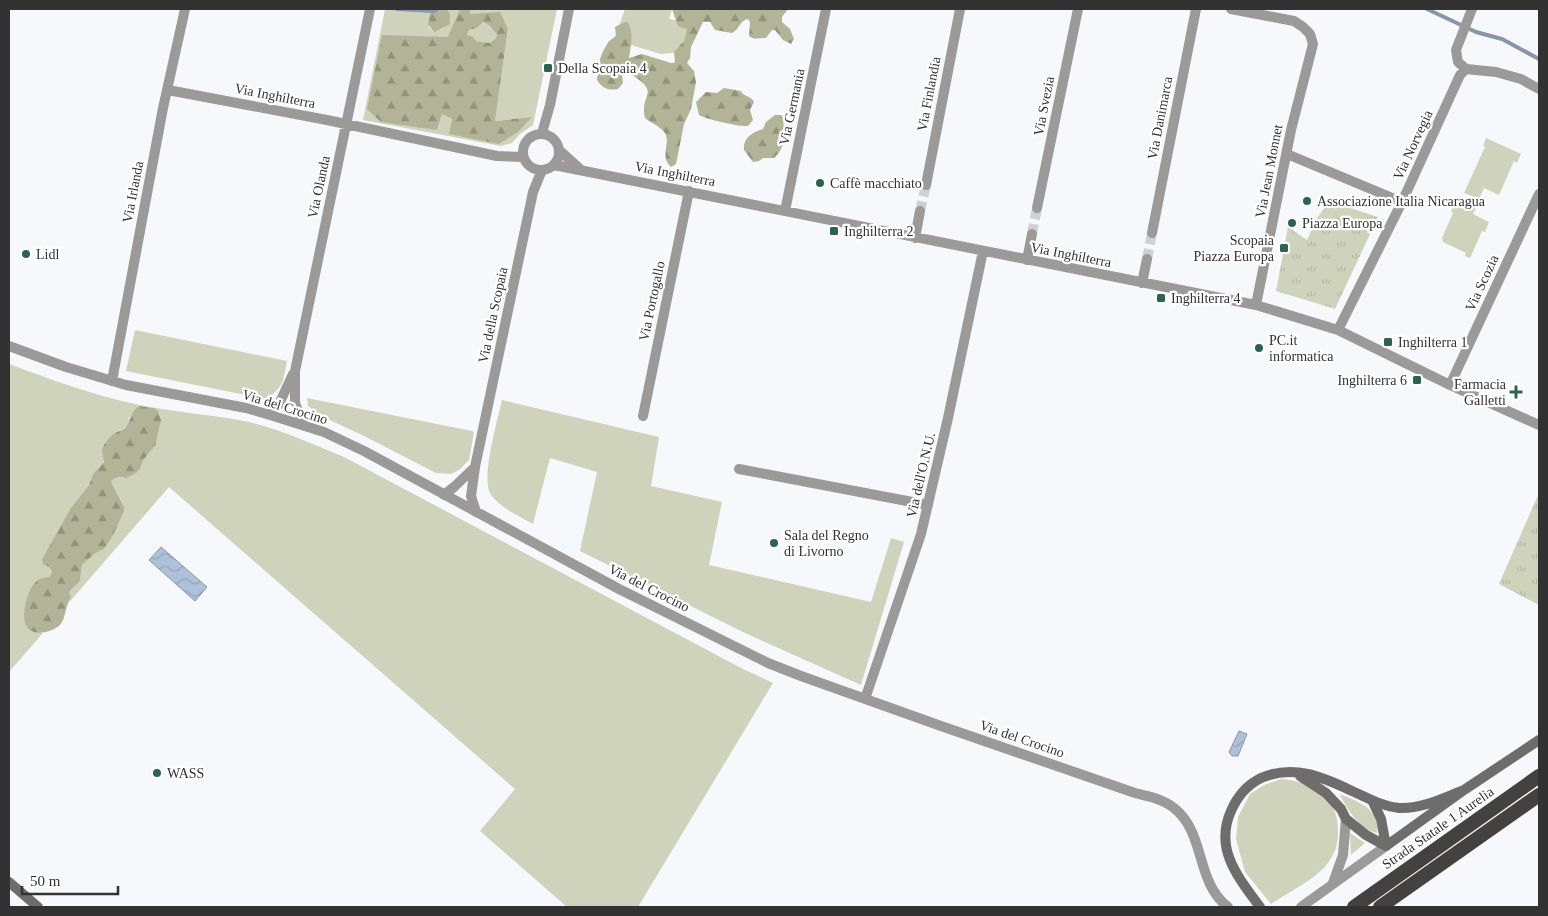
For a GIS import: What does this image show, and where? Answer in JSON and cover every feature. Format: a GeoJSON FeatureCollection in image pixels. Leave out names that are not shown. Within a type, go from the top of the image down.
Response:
{"type":"FeatureCollection","features":[{"type":"Feature","properties":{"kind":"highway","name":"Strada Statale 1 Aurelia"},"geometry":{"type":"LineString","coordinates":[[1354,907],[1539,776]]}},
{"type":"Feature","properties":{"kind":"highway"},"geometry":{"type":"LineString","coordinates":[[1380,907],[1539,795]]}},
{"type":"Feature","properties":{"kind":"main road"},"geometry":{"type":"LineString","coordinates":[[1386,846],[1464,790],[1539,740]]}},
{"type":"Feature","properties":{"kind":"main road"},"geometry":{"type":"LineString","coordinates":[[1260,907],[1234,869],[1226,846],[1225,828],[1238,797],[1258,780],[1279,772],[1315,775],[1353,791],[1373,802],[1399,808],[1424,805],[1464,790]]}},
{"type":"Feature","properties":{"kind":"main road"},"geometry":{"type":"LineString","coordinates":[[1293,772],[1326,793],[1341,810],[1346,819],[1366,835],[1386,846]]}},
{"type":"Feature","properties":{"kind":"main road"},"geometry":{"type":"LineString","coordinates":[[1373,802],[1381,819],[1386,846]]}},
{"type":"Feature","properties":{"kind":"main road"},"geometry":{"type":"LineString","coordinates":[[9,882],[38,907]]}},
{"type":"Feature","properties":{"kind":"street","name":"Via Irlanda"},"geometry":{"type":"LineString","coordinates":[[112,381],[160,127],[185,9]]}},
{"type":"Feature","properties":{"kind":"street","name":"Via Olanda"},"geometry":{"type":"LineString","coordinates":[[304,426],[295,403],[295,371],[370,9]]}},
{"type":"Feature","properties":{"kind":"street"},"geometry":{"type":"LineString","coordinates":[[547,135],[550,105],[569,9]]}},
{"type":"Feature","properties":{"kind":"street","name":"Via Germania"},"geometry":{"type":"LineString","coordinates":[[784,212],[826,9]]}},
{"type":"Feature","properties":{"kind":"street","name":"Via Finlandia"},"geometry":{"type":"LineString","coordinates":[[926,185],[960,9]]}},
{"type":"Feature","properties":{"kind":"street","name":"Via Svezia"},"geometry":{"type":"LineString","coordinates":[[1037,208],[1078,9]]}},
{"type":"Feature","properties":{"kind":"street","name":"Via Danimarca"},"geometry":{"type":"LineString","coordinates":[[1152,233],[1196,9]]}},
{"type":"Feature","properties":{"kind":"street","name":"Via Jean Monnet"},"geometry":{"type":"LineString","coordinates":[[1231,9],[1294,21],[1310,34],[1313,44],[1291,130],[1256,305]]}},
{"type":"Feature","properties":{"kind":"street"},"geometry":{"type":"LineString","coordinates":[[1471,12],[1456,50],[1458,62],[1466,69],[1504,74],[1521,79],[1539,89]]}},
{"type":"Feature","properties":{"kind":"street","name":"Via Norvegia"},"geometry":{"type":"LineString","coordinates":[[1338,330],[1402,202],[1460,75],[1466,69]]}},
{"type":"Feature","properties":{"kind":"street","name":"Via Inghilterra"},"geometry":{"type":"LineString","coordinates":[[168,90],[346,124],[498,156],[523,152]]}},
{"type":"Feature","properties":{"kind":"street"},"geometry":{"type":"LineString","coordinates":[[531,200],[531,167],[523,152],[528,139],[536,134],[547,135],[557,142],[560,150],[580,169]]}},
{"type":"Feature","properties":{"kind":"street"},"geometry":{"type":"LineString","coordinates":[[531,167],[536,170],[542,170],[554,165],[560,150]]}},
{"type":"Feature","properties":{"kind":"street"},"geometry":{"type":"LineString","coordinates":[[1287,154],[1402,202]]}},
{"type":"Feature","properties":{"kind":"street","name":"Via Inghilterra"},"geometry":{"type":"LineString","coordinates":[[554,165],[1256,305],[1338,330],[1450,385],[1539,425]]}},
{"type":"Feature","properties":{"kind":"street","name":"Via della Scopaia"},"geometry":{"type":"LineString","coordinates":[[476,512],[471,496],[475,466],[531,200],[542,170]]}},
{"type":"Feature","properties":{"kind":"street","name":"Via Portogallo"},"geometry":{"type":"LineString","coordinates":[[643,416],[689,191]]}},
{"type":"Feature","properties":{"kind":"street","name":"Via Scozia"},"geometry":{"type":"LineString","coordinates":[[1450,385],[1539,194]]}},
{"type":"Feature","properties":{"kind":"street"},"geometry":{"type":"LineString","coordinates":[[915,238],[920,210]]}},
{"type":"Feature","properties":{"kind":"street"},"geometry":{"type":"LineString","coordinates":[[1027,260],[1032,234]]}},
{"type":"Feature","properties":{"kind":"street","name":"Via dell'O.N.U."},"geometry":{"type":"LineString","coordinates":[[865,699],[919,540],[948,418],[983,251]]}},
{"type":"Feature","properties":{"kind":"street"},"geometry":{"type":"LineString","coordinates":[[1142,282],[1147,259]]}},
{"type":"Feature","properties":{"kind":"street","name":"Via del Crocino"},"geometry":{"type":"LineString","coordinates":[[9,346],[66,367],[112,381],[246,408],[324,432],[619,589],[760,659],[865,699],[1135,793],[1158,799],[1174,808],[1187,821],[1195,839],[1204,871],[1213,890],[1228,907]]}},
{"type":"Feature","properties":{"kind":"street","name":"Via Olanda"},"geometry":{"type":"LineString","coordinates":[[270,415],[279,404],[295,371]]}},
{"type":"Feature","properties":{"kind":"street"},"geometry":{"type":"LineString","coordinates":[[444,495],[475,466]]}},
{"type":"Feature","properties":{"kind":"street"},"geometry":{"type":"LineString","coordinates":[[739,469],[928,505]]}},
{"type":"Feature","properties":{"kind":"street"},"geometry":{"type":"LineString","coordinates":[[1333,884],[1344,855],[1346,819]]}},
{"type":"Feature","properties":{"kind":"street"},"geometry":{"type":"LineString","coordinates":[[1301,907],[1386,846]]}},
{"type":"Feature","properties":{"kind":"green space"},"geometry":{"type":"Polygon","coordinates":[[[385,9],[431,9],[429,25],[435,32],[445,27],[448,9],[460,9],[449,37],[437,130],[442,114],[452,119],[449,134],[532,117],[495,121],[508,29],[470,14],[471,9],[557,9],[533,125],[520,134],[512,143],[501,146],[363,120],[385,9]]]}},
{"type":"Feature","properties":{"kind":"green space"},"geometry":{"type":"Polygon","coordinates":[[[431,9],[448,9],[450,24],[435,32],[433,31],[428,24],[431,9]]]}},
{"type":"Feature","properties":{"kind":"green space"},"geometry":{"type":"Polygon","coordinates":[[[460,9],[471,9],[470,14],[500,12],[508,29],[495,121],[532,117],[518,132],[499,144],[449,134],[452,119],[442,114],[437,130],[381,122],[367,109],[382,35],[448,37],[460,9]],[[483,22],[477,28],[469,30],[467,35],[473,37],[476,41],[490,43],[497,35],[490,26],[483,22]]]}},
{"type":"Feature","properties":{"kind":"green space"},"geometry":{"type":"Polygon","coordinates":[[[625,9],[672,9],[669,19],[690,23],[682,52],[661,54],[614,40],[625,9]]]}},
{"type":"Feature","properties":{"kind":"green space"},"geometry":{"type":"Polygon","coordinates":[[[672,9],[788,9],[782,17],[782,22],[790,29],[794,39],[791,44],[783,40],[775,30],[772,30],[766,38],[751,37],[749,36],[750,22],[748,19],[743,21],[732,33],[715,30],[710,22],[703,22],[691,47],[690,58],[687,63],[694,71],[696,82],[691,109],[684,124],[676,164],[671,167],[665,154],[667,141],[665,133],[661,128],[645,118],[644,109],[648,94],[645,85],[629,73],[622,75],[623,83],[618,89],[611,90],[601,85],[597,77],[601,70],[600,59],[603,51],[609,41],[616,36],[615,27],[625,22],[628,22],[630,26],[631,35],[629,58],[642,54],[674,63],[674,52],[684,41],[687,30],[678,26],[672,9]]]}},
{"type":"Feature","properties":{"kind":"green space"},"geometry":{"type":"Polygon","coordinates":[[[483,22],[490,26],[497,35],[490,43],[476,41],[467,36],[469,30],[477,28],[483,22]]]}},
{"type":"Feature","properties":{"kind":"green space"},"geometry":{"type":"Polygon","coordinates":[[[724,88],[741,91],[753,100],[754,102],[750,110],[753,120],[748,126],[708,119],[699,115],[696,102],[706,92],[717,93],[724,88]]]}},
{"type":"Feature","properties":{"kind":"green space"},"geometry":{"type":"Polygon","coordinates":[[[775,115],[783,117],[784,139],[781,149],[774,158],[763,158],[753,162],[744,150],[746,139],[751,134],[763,129],[766,122],[775,115]]]}},
{"type":"Feature","properties":{"kind":"green space"},"geometry":{"type":"Polygon","coordinates":[[[1486,138],[1521,154],[1517,163],[1514,161],[1499,195],[1484,188],[1479,199],[1464,193],[1485,147],[1483,146],[1486,138]]]}},
{"type":"Feature","properties":{"kind":"green space"},"geometry":{"type":"Polygon","coordinates":[[[1462,197],[1478,204],[1473,214],[1489,222],[1485,232],[1482,231],[1470,258],[1465,256],[1466,253],[1443,242],[1442,238],[1453,213],[1451,211],[1456,202],[1459,204],[1462,197]]]}},
{"type":"Feature","properties":{"kind":"green space"},"geometry":{"type":"Polygon","coordinates":[[[1329,201],[1378,217],[1335,309],[1276,291],[1288,227],[1307,240],[1316,220],[1329,201]]]}},
{"type":"Feature","properties":{"kind":"green space"},"geometry":{"type":"Polygon","coordinates":[[[135,330],[287,361],[282,383],[266,399],[126,371],[135,330]]]}},
{"type":"Feature","properties":{"kind":"green space"},"geometry":{"type":"Polygon","coordinates":[[[9,364],[71,386],[119,400],[149,407],[244,421],[270,428],[344,457],[743,669],[773,683],[638,907],[567,907],[480,831],[515,789],[169,487],[66,606],[71,597],[69,592],[80,581],[82,565],[94,554],[104,549],[124,505],[111,482],[115,478],[140,469],[144,459],[155,446],[154,408],[139,406],[129,418],[128,424],[115,433],[102,451],[104,462],[93,474],[89,485],[70,509],[42,559],[52,571],[35,632],[43,633],[9,672],[9,364]]]}},
{"type":"Feature","properties":{"kind":"green space"},"geometry":{"type":"Polygon","coordinates":[[[307,398],[472,431],[474,432],[469,460],[459,470],[451,474],[436,473],[321,416],[308,406],[307,398]]]}},
{"type":"Feature","properties":{"kind":"green space"},"geometry":{"type":"Polygon","coordinates":[[[502,400],[659,437],[651,486],[722,502],[709,565],[871,602],[891,538],[904,542],[861,685],[747,634],[580,551],[597,472],[550,458],[533,524],[500,504],[491,495],[488,487],[488,476],[491,449],[502,400]]]}},
{"type":"Feature","properties":{"kind":"green space"},"geometry":{"type":"Polygon","coordinates":[[[139,406],[154,408],[158,411],[161,420],[155,446],[144,459],[140,469],[126,478],[118,477],[111,482],[124,506],[124,511],[113,535],[104,549],[94,554],[82,565],[80,581],[69,592],[71,597],[59,626],[46,632],[31,631],[24,618],[25,606],[31,588],[38,580],[50,577],[52,571],[43,564],[42,559],[70,509],[89,485],[93,474],[104,462],[102,450],[104,445],[112,435],[125,428],[133,412],[139,406]]]}},
{"type":"Feature","properties":{"kind":"green space"},"geometry":{"type":"Polygon","coordinates":[[[1539,493],[1539,605],[1499,584],[1539,493]]]}},
{"type":"Feature","properties":{"kind":"green space"},"geometry":{"type":"Polygon","coordinates":[[[1281,779],[1304,783],[1322,794],[1329,801],[1337,820],[1338,837],[1334,853],[1322,869],[1309,880],[1271,904],[1245,872],[1236,839],[1238,817],[1250,794],[1264,785],[1281,779]]]}},
{"type":"Feature","properties":{"kind":"green space"},"geometry":{"type":"Polygon","coordinates":[[[1339,794],[1360,803],[1371,812],[1377,825],[1377,833],[1370,831],[1359,823],[1339,794]]]}},
{"type":"Feature","properties":{"kind":"green space"},"geometry":{"type":"Polygon","coordinates":[[[1350,833],[1365,843],[1351,855],[1350,833]]]}},
{"type":"Feature","properties":{"kind":"water"},"geometry":{"type":"Polygon","coordinates":[[[161,547],[207,587],[195,601],[149,560],[161,547]]]}},
{"type":"Feature","properties":{"kind":"water"},"geometry":{"type":"Polygon","coordinates":[[[1239,731],[1247,734],[1238,756],[1232,756],[1229,752],[1239,731]]]}},
{"type":"Feature","properties":{"kind":"waterway"},"geometry":{"type":"LineString","coordinates":[[397,9],[434,11],[437,9]]}},
{"type":"Feature","properties":{"kind":"waterway"},"geometry":{"type":"LineString","coordinates":[[1427,9],[1476,32],[1502,39],[1539,59]]}},
{"type":"Feature","properties":{"kind":"tunnel"},"geometry":{"type":"LineString","coordinates":[[920,211],[926,185]]}},
{"type":"Feature","properties":{"kind":"tunnel"},"geometry":{"type":"LineString","coordinates":[[1032,234],[1037,208]]}},
{"type":"Feature","properties":{"kind":"tunnel"},"geometry":{"type":"LineString","coordinates":[[1147,259],[1152,233]]}},
{"type":"Feature","properties":{"kind":"place","name":"Della Scopaia 4"},"geometry":{"type":"Point","coordinates":[548,68]}},
{"type":"Feature","properties":{"kind":"place","name":"Caffè macchiato"},"geometry":{"type":"Point","coordinates":[820,183]}},
{"type":"Feature","properties":{"kind":"place","name":"Associazione Italia Nicaragua"},"geometry":{"type":"Point","coordinates":[1307,201]}},
{"type":"Feature","properties":{"kind":"place","name":"Piazza Europa"},"geometry":{"type":"Point","coordinates":[1292,223]}},
{"type":"Feature","properties":{"kind":"place","name":"Inghilterra 2"},"geometry":{"type":"Point","coordinates":[834,231]}},
{"type":"Feature","properties":{"kind":"place","name":"Scopaia Piazza Europa"},"geometry":{"type":"Point","coordinates":[1284,248]}},
{"type":"Feature","properties":{"kind":"place","name":"Lidl"},"geometry":{"type":"Point","coordinates":[26,254]}},
{"type":"Feature","properties":{"kind":"place","name":"Inghilterra 4"},"geometry":{"type":"Point","coordinates":[1161,298]}},
{"type":"Feature","properties":{"kind":"place","name":"Inghilterra 1"},"geometry":{"type":"Point","coordinates":[1388,342]}},
{"type":"Feature","properties":{"kind":"place","name":"PC.it informatica"},"geometry":{"type":"Point","coordinates":[1259,348]}},
{"type":"Feature","properties":{"kind":"place","name":"Inghilterra 6"},"geometry":{"type":"Point","coordinates":[1417,380]}},
{"type":"Feature","properties":{"kind":"place","name":"Farmacia Galletti"},"geometry":{"type":"Point","coordinates":[1516,392]}},
{"type":"Feature","properties":{"kind":"place","name":"Sala del Regno di Livorno"},"geometry":{"type":"Point","coordinates":[774,543]}},
{"type":"Feature","properties":{"kind":"place","name":"WASS"},"geometry":{"type":"Point","coordinates":[157,773]}}]}
